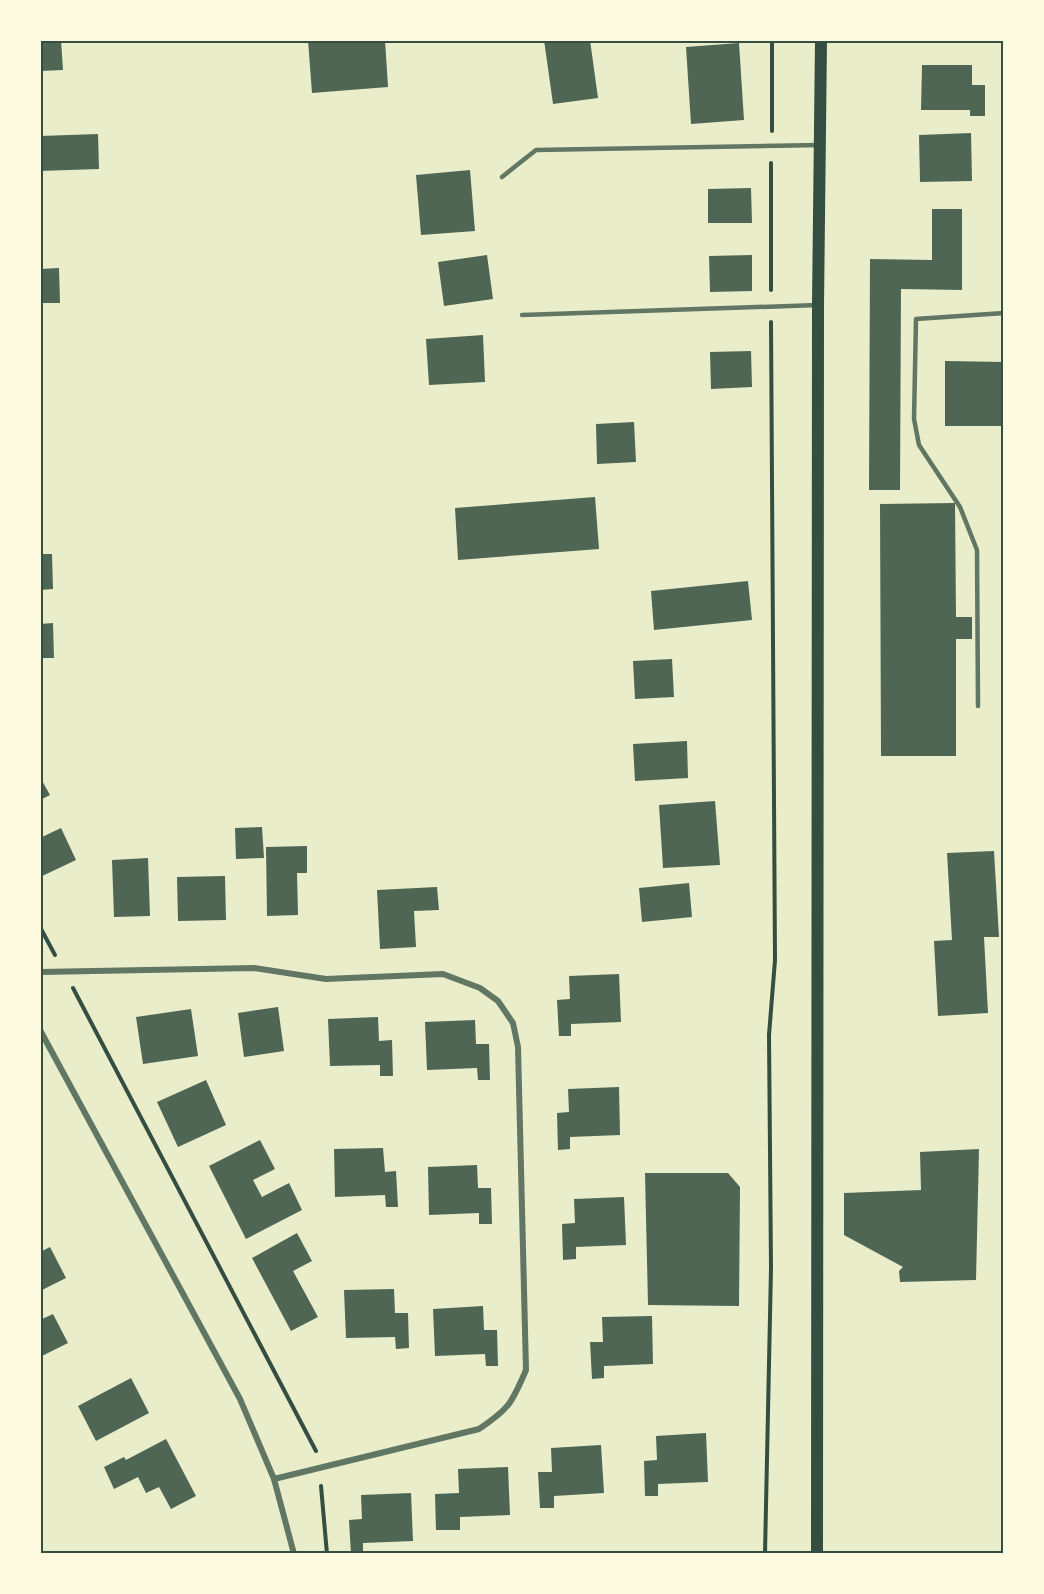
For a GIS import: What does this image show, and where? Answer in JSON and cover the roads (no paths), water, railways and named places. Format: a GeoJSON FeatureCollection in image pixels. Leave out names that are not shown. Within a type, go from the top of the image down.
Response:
{"type":"FeatureCollection","features":[{"type":"Feature","properties":{"kind":"main road"},"geometry":{"type":"LineString","coordinates":[[817,1554],[818,305],[821,40]]}},
{"type":"Feature","properties":{"kind":"street"},"geometry":{"type":"LineString","coordinates":[[40,972],[254,968],[326,979],[443,975],[480,988],[498,1000],[513,1023],[518,1047],[526,1370],[515,1396],[502,1413],[478,1429],[274,1479]]}},
{"type":"Feature","properties":{"kind":"street"},"geometry":{"type":"LineString","coordinates":[[40,1030],[240,1399],[274,1479],[294,1554]]}},
{"type":"Feature","properties":{"kind":"lane"},"geometry":{"type":"LineString","coordinates":[[502,177],[536,150],[820,145]]}},
{"type":"Feature","properties":{"kind":"lane"},"geometry":{"type":"LineString","coordinates":[[522,315],[818,305]]}},
{"type":"Feature","properties":{"kind":"lane"},"geometry":{"type":"LineString","coordinates":[[978,705],[977,550],[960,507],[919,445],[915,432],[916,320],[1004,313]]}}]}
